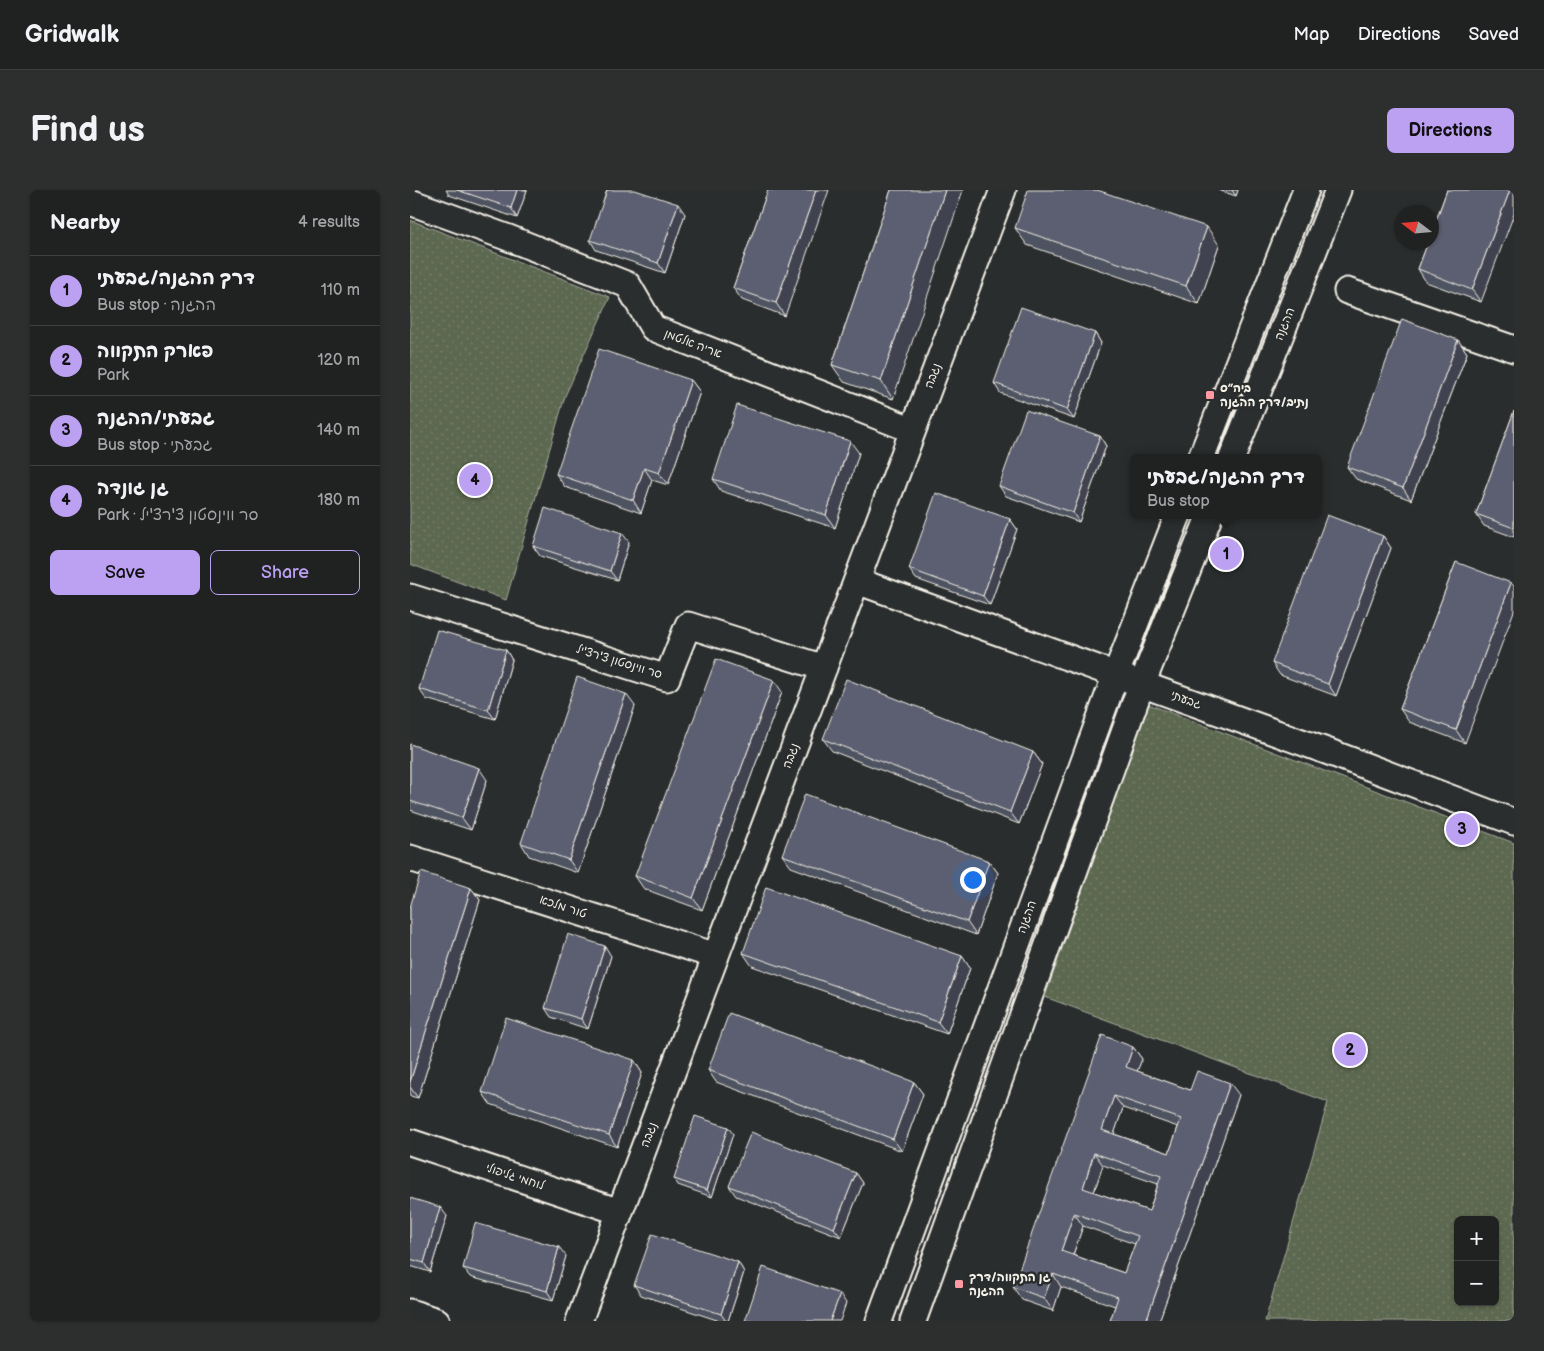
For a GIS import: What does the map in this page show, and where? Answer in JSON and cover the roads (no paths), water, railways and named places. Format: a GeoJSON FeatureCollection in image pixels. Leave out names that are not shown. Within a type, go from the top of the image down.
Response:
{"type":"FeatureCollection","features":[{"type":"Feature","properties":{"kind":"street","name":"נגבה"},"geometry":{"type":"LineString","coordinates":[[579,1321],[1003,190]]}},
{"type":"Feature","properties":{"kind":"street"},"geometry":{"type":"LineString","coordinates":[[1203,454],[1306,190]]}},
{"type":"Feature","properties":{"kind":"street","name":"ההגנה"},"geometry":{"type":"LineString","coordinates":[[1234,454],[1338,190]]}},
{"type":"Feature","properties":{"kind":"street","name":"אריה אלטמן"},"geometry":{"type":"LineString","coordinates":[[410,202],[628,285],[654,328],[913,430]]}},
{"type":"Feature","properties":{"kind":"street"},"geometry":{"type":"LineString","coordinates":[[1347,291],[1514,349]]}},
{"type":"Feature","properties":{"kind":"street","name":"ההגנה"},"geometry":{"type":"LineString","coordinates":[[879,1321],[1116,674],[1176,519]]}},
{"type":"Feature","properties":{"kind":"street"},"geometry":{"type":"LineString","coordinates":[[913,1321],[1143,684],[1208,519]]}},
{"type":"Feature","properties":{"kind":"street","name":"גבעתי"},"geometry":{"type":"LineString","coordinates":[[857,581],[1329,752],[1514,822]]}},
{"type":"Feature","properties":{"kind":"street","name":"סר ווינסטון צ'רצ'יל"},"geometry":{"type":"LineString","coordinates":[[410,597],[667,678],[688,625],[824,668]]}},
{"type":"Feature","properties":{"kind":"street","name":"טור מלכא"},"geometry":{"type":"LineString","coordinates":[[410,858],[716,956]]}},
{"type":"Feature","properties":{"kind":"street","name":"לוחמי גליפולי"},"geometry":{"type":"LineString","coordinates":[[410,1142],[620,1212]]}},
{"type":"Feature","properties":{"kind":"street"},"geometry":{"type":"LineString","coordinates":[[410,1312],[437,1321]]}},
{"type":"Feature","properties":{"kind":"place","name":"ביה״ס נתיב/דרך ההגנה"},"geometry":{"type":"Point","coordinates":[1210,395]}},
{"type":"Feature","properties":{"kind":"place","name":"גן גונדה"},"geometry":{"type":"Point","coordinates":[475,480]}},
{"type":"Feature","properties":{"kind":"place","name":"דרך ההגנה/גבעתי"},"geometry":{"type":"Point","coordinates":[1226,554]}},
{"type":"Feature","properties":{"kind":"place","name":"גבעתי/ההגנה"},"geometry":{"type":"Point","coordinates":[1462,829]}},
{"type":"Feature","properties":{"kind":"place","name":"פארק התקווה"},"geometry":{"type":"Point","coordinates":[1350,1050]}},
{"type":"Feature","properties":{"kind":"place","name":"גן התקווה/דרך ההגנה"},"geometry":{"type":"Point","coordinates":[959,1284]}}]}
